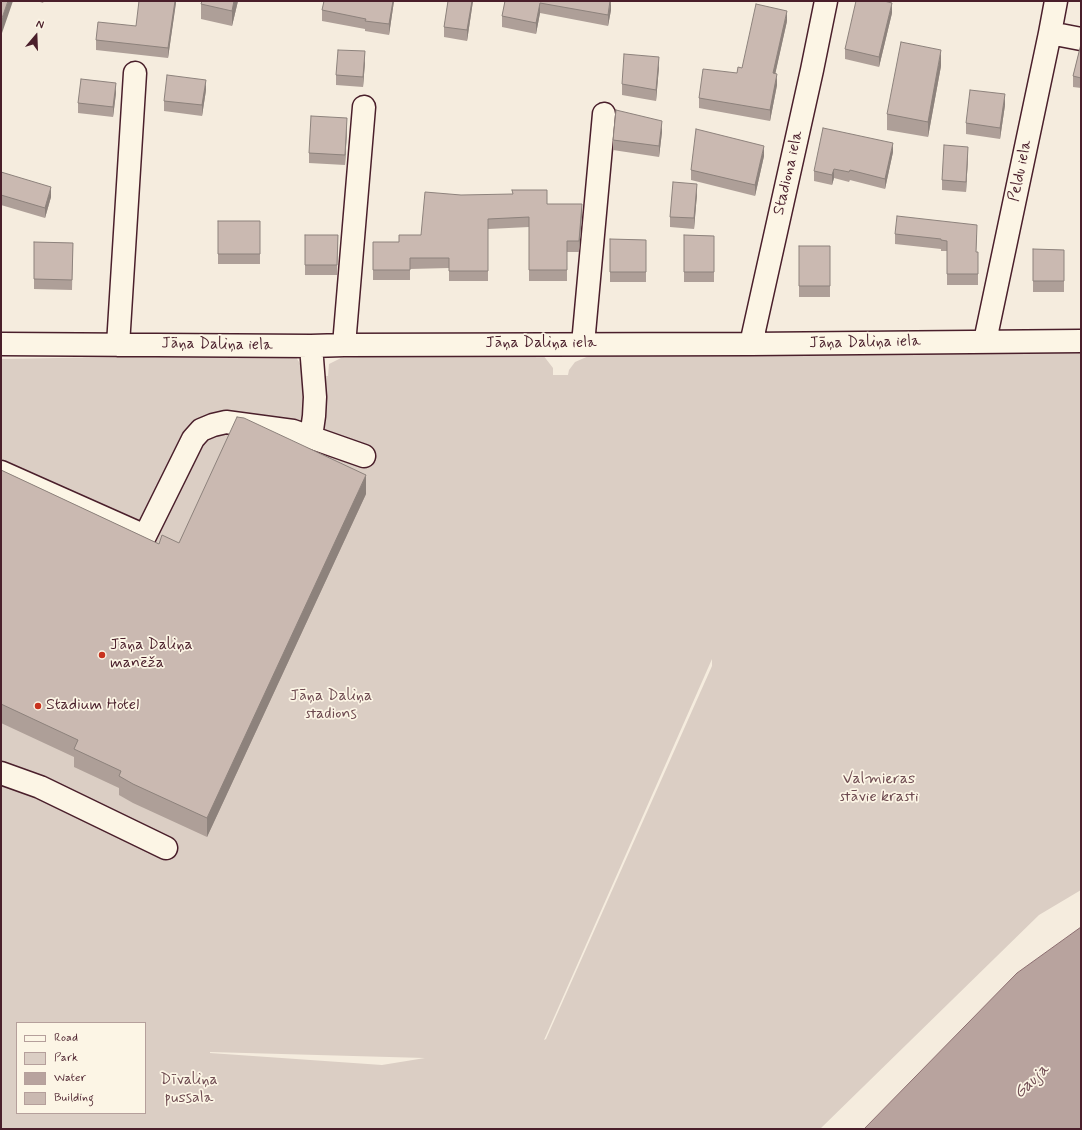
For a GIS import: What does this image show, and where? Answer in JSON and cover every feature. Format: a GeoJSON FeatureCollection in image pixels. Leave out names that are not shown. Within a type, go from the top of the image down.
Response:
{"type":"FeatureCollection","features":[{"type":"Feature","properties":{"kind":"street","name":"Stadiona iela"},"geometry":{"type":"LineString","coordinates":[[751,344],[826,1]]}},
{"type":"Feature","properties":{"kind":"street","name":"Peldu iela"},"geometry":{"type":"LineString","coordinates":[[985,341],[1056,1]]}},
{"type":"Feature","properties":{"kind":"street"},"geometry":{"type":"LineString","coordinates":[[1050,33],[1081,39]]}},
{"type":"Feature","properties":{"kind":"street"},"geometry":{"type":"LineString","coordinates":[[118,344],[135,73]]}},
{"type":"Feature","properties":{"kind":"street"},"geometry":{"type":"LineString","coordinates":[[344,345],[364,107]]}},
{"type":"Feature","properties":{"kind":"street"},"geometry":{"type":"LineString","coordinates":[[583,344],[604,114]]}},
{"type":"Feature","properties":{"kind":"street","name":"Jāņa Daliņa iela"},"geometry":{"type":"LineString","coordinates":[[1,344],[311,346],[1081,341]]}},
{"type":"Feature","properties":{"kind":"street"},"geometry":{"type":"LineString","coordinates":[[311,346],[315,397],[311,437]]}},
{"type":"Feature","properties":{"kind":"street"},"geometry":{"type":"LineString","coordinates":[[1,472],[146,536],[193,439],[202,430],[213,425],[226,422],[293,431],[364,456]]}},
{"type":"Feature","properties":{"kind":"street"},"geometry":{"type":"LineString","coordinates":[[1,773],[40,787],[166,848]]}},
{"type":"Feature","properties":{"kind":"green space"},"geometry":{"type":"Polygon","coordinates":[[[1081,341],[1081,890],[1039,915],[820,1129],[1,1129],[1,359],[115,357],[296,357],[305,372],[305,376],[328,376],[329,364],[341,358],[392,355],[543,355],[553,368],[553,375],[568,375],[569,370],[575,362],[591,355],[672,356],[850,354],[855,344],[1081,341]],[[712,659],[544,1040],[546,1039],[712,666],[712,659]],[[210,1052],[382,1065],[425,1058],[210,1052]]]}},
{"type":"Feature","properties":{"kind":"water","name":"Gauja"},"geometry":{"type":"Polygon","coordinates":[[[1081,927],[1081,1129],[864,1129],[1017,973],[1081,927]]]}},
{"type":"Feature","properties":{"kind":"building"},"geometry":{"type":"Polygon","coordinates":[[[1,1],[8,1],[1,21],[1,1]]]}},
{"type":"Feature","properties":{"kind":"building"},"geometry":{"type":"Polygon","coordinates":[[[139,1],[175,1],[168,48],[96,40],[98,22],[136,26],[139,1]]]}},
{"type":"Feature","properties":{"kind":"building"},"geometry":{"type":"Polygon","coordinates":[[[202,1],[234,1],[232,11],[201,4],[202,1]]]}},
{"type":"Feature","properties":{"kind":"building"},"geometry":{"type":"Polygon","coordinates":[[[324,1],[393,1],[389,24],[365,21],[366,19],[322,10],[324,1]]]}},
{"type":"Feature","properties":{"kind":"building"},"geometry":{"type":"Polygon","coordinates":[[[448,1],[472,1],[467,30],[444,27],[448,1]]]}},
{"type":"Feature","properties":{"kind":"building"},"geometry":{"type":"Polygon","coordinates":[[[505,1],[610,1],[608,15],[540,3],[536,23],[502,16],[505,1]]]}},
{"type":"Feature","properties":{"kind":"building"},"geometry":{"type":"Polygon","coordinates":[[[856,1],[884,1],[892,3],[879,57],[845,49],[856,1]]]}},
{"type":"Feature","properties":{"kind":"building"},"geometry":{"type":"Polygon","coordinates":[[[756,4],[787,11],[773,73],[777,74],[770,110],[699,98],[703,69],[737,73],[738,67],[742,68],[756,4]]]}},
{"type":"Feature","properties":{"kind":"building"},"geometry":{"type":"Polygon","coordinates":[[[901,42],[941,50],[928,122],[887,114],[901,42]]]}},
{"type":"Feature","properties":{"kind":"building"},"geometry":{"type":"Polygon","coordinates":[[[1081,44],[1081,78],[1073,76],[1081,44]]]}},
{"type":"Feature","properties":{"kind":"building"},"geometry":{"type":"Polygon","coordinates":[[[338,50],[365,51],[363,77],[336,75],[338,50]]]}},
{"type":"Feature","properties":{"kind":"building"},"geometry":{"type":"Polygon","coordinates":[[[624,54],[659,57],[656,90],[622,84],[624,54]]]}},
{"type":"Feature","properties":{"kind":"building"},"geometry":{"type":"Polygon","coordinates":[[[167,75],[206,80],[202,105],[164,101],[167,75]]]}},
{"type":"Feature","properties":{"kind":"building"},"geometry":{"type":"Polygon","coordinates":[[[81,79],[116,83],[113,107],[78,103],[81,79]]]}},
{"type":"Feature","properties":{"kind":"building"},"geometry":{"type":"Polygon","coordinates":[[[970,90],[1005,94],[1000,128],[966,123],[970,90]]]}},
{"type":"Feature","properties":{"kind":"building"},"geometry":{"type":"Polygon","coordinates":[[[616,110],[662,121],[659,146],[613,140],[616,110]]]}},
{"type":"Feature","properties":{"kind":"building"},"geometry":{"type":"Polygon","coordinates":[[[311,116],[347,118],[345,155],[309,153],[311,116]]]}},
{"type":"Feature","properties":{"kind":"building"},"geometry":{"type":"Polygon","coordinates":[[[823,128],[893,143],[885,179],[850,170],[849,172],[834,169],[832,175],[814,171],[823,128]]]}},
{"type":"Feature","properties":{"kind":"building"},"geometry":{"type":"Polygon","coordinates":[[[696,129],[764,146],[755,185],[691,170],[696,129]]]}},
{"type":"Feature","properties":{"kind":"building"},"geometry":{"type":"Polygon","coordinates":[[[944,145],[968,147],[966,182],[942,180],[944,145]]]}},
{"type":"Feature","properties":{"kind":"building"},"geometry":{"type":"Polygon","coordinates":[[[1,172],[51,187],[45,208],[1,195],[1,172]]]}},
{"type":"Feature","properties":{"kind":"building"},"geometry":{"type":"Polygon","coordinates":[[[673,182],[697,184],[694,218],[670,217],[673,182]]]}},
{"type":"Feature","properties":{"kind":"building"},"geometry":{"type":"Polygon","coordinates":[[[512,190],[547,190],[547,204],[582,204],[579,241],[567,241],[567,270],[529,270],[529,217],[488,219],[488,271],[449,271],[449,258],[410,258],[410,270],[373,270],[373,242],[399,242],[399,235],[421,235],[425,192],[461,195],[513,194],[512,190]]]}},
{"type":"Feature","properties":{"kind":"building"},"geometry":{"type":"Polygon","coordinates":[[[897,216],[977,225],[976,252],[978,252],[978,274],[947,274],[947,241],[895,234],[897,216]]]}},
{"type":"Feature","properties":{"kind":"building"},"geometry":{"type":"Polygon","coordinates":[[[218,221],[260,221],[260,254],[218,254],[218,221]]]}},
{"type":"Feature","properties":{"kind":"building"},"geometry":{"type":"Polygon","coordinates":[[[305,235],[338,235],[337,265],[305,265],[305,235]]]}},
{"type":"Feature","properties":{"kind":"building"},"geometry":{"type":"Polygon","coordinates":[[[684,235],[714,236],[714,272],[684,272],[684,235]]]}},
{"type":"Feature","properties":{"kind":"building"},"geometry":{"type":"Polygon","coordinates":[[[610,239],[646,240],[646,272],[610,272],[610,239]]]}},
{"type":"Feature","properties":{"kind":"building"},"geometry":{"type":"Polygon","coordinates":[[[34,242],[73,243],[72,280],[34,279],[34,242]]]}},
{"type":"Feature","properties":{"kind":"building"},"geometry":{"type":"Polygon","coordinates":[[[799,246],[830,246],[830,286],[799,286],[799,246]]]}},
{"type":"Feature","properties":{"kind":"building"},"geometry":{"type":"Polygon","coordinates":[[[1033,249],[1064,250],[1064,281],[1033,281],[1033,249]]]}},
{"type":"Feature","properties":{"kind":"building"},"geometry":{"type":"Polygon","coordinates":[[[237,417],[244,418],[366,475],[207,818],[133,784],[119,776],[121,771],[74,749],[78,740],[1,704],[1,470],[159,544],[162,535],[179,543],[237,417]]]}},
{"type":"Feature","properties":{"kind":"place","name":"Jāņa Daliņa manēža"},"geometry":{"type":"Point","coordinates":[102,655]}},
{"type":"Feature","properties":{"kind":"place","name":"Stadium Hotel"},"geometry":{"type":"Point","coordinates":[38,706]}},
{"type":"Feature","properties":{"kind":"park label","name":"Jāņa Daliņa stadions"},"geometry":{"type":"Point","coordinates":[331,706]}},
{"type":"Feature","properties":{"kind":"park label","name":"Valmieras stāvie krasti"},"geometry":{"type":"Point","coordinates":[879,789]}},
{"type":"Feature","properties":{"kind":"park label","name":"Dīvaliņa pussala"},"geometry":{"type":"Point","coordinates":[189,1090]}}]}
